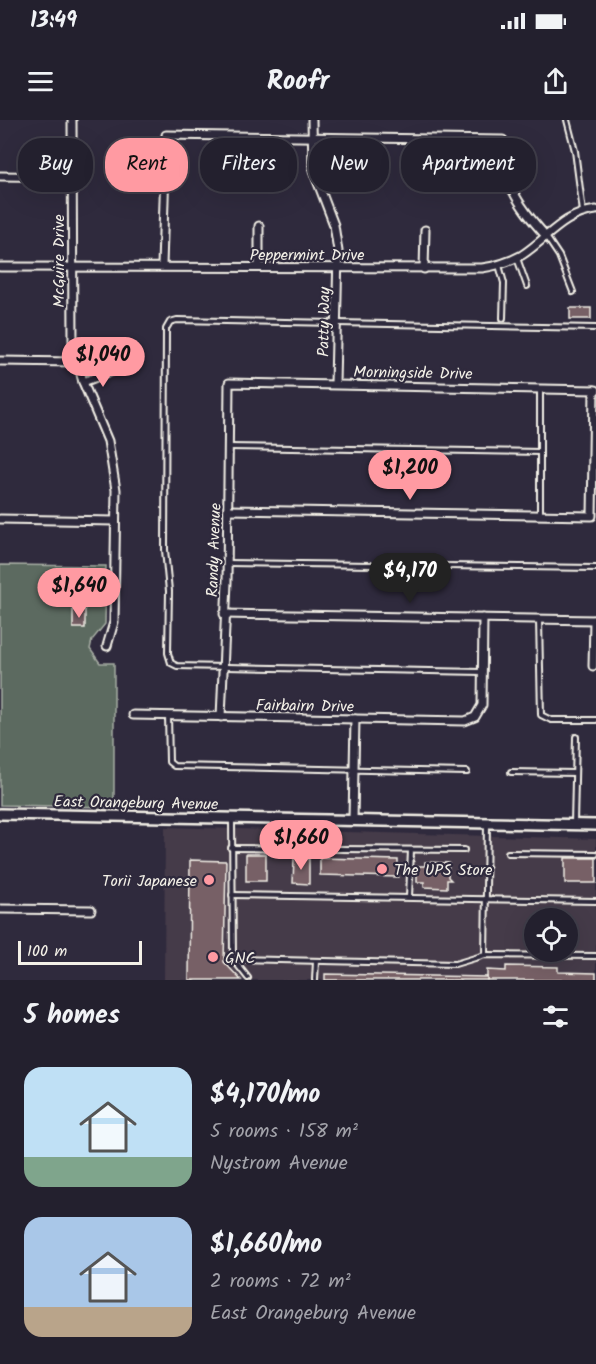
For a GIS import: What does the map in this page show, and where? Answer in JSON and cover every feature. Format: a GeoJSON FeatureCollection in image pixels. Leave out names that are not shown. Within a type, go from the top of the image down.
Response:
{"type":"FeatureCollection","features":[{"type":"Feature","properties":{"kind":"street","name":"McGuire Drive"},"geometry":{"type":"LineString","coordinates":[[72,120],[72,138]]}},
{"type":"Feature","properties":{"kind":"street","name":"Patty Way"},"geometry":{"type":"LineString","coordinates":[[312,120],[313,170],[334,225],[338,268],[335,384]]}},
{"type":"Feature","properties":{"kind":"street"},"geometry":{"type":"LineString","coordinates":[[162,266],[166,135],[503,140],[503,167],[510,189],[522,210],[545,235]]}},
{"type":"Feature","properties":{"kind":"street"},"geometry":{"type":"LineString","coordinates":[[0,176],[18,176]]}},
{"type":"Feature","properties":{"kind":"street","name":"McGuire Drive"},"geometry":{"type":"LineString","coordinates":[[72,192],[71,329],[76,362],[82,382],[103,426],[112,458],[116,490],[114,622],[107,646]]}},
{"type":"Feature","properties":{"kind":"street","name":"Peppermint Drive"},"geometry":{"type":"LineString","coordinates":[[0,267],[162,266],[469,270],[499,265],[517,257],[564,220],[583,212],[596,210]]}},
{"type":"Feature","properties":{"kind":"street"},"geometry":{"type":"LineString","coordinates":[[259,226],[259,267]]}},
{"type":"Feature","properties":{"kind":"street"},"geometry":{"type":"LineString","coordinates":[[424,269],[425,230]]}},
{"type":"Feature","properties":{"kind":"street"},"geometry":{"type":"LineString","coordinates":[[0,361],[76,362]]}},
{"type":"Feature","properties":{"kind":"street"},"geometry":{"type":"LineString","coordinates":[[82,382],[115,370]]}},
{"type":"Feature","properties":{"kind":"street","name":"Morningside Drive"},"geometry":{"type":"LineString","coordinates":[[229,383],[595,390]]}},
{"type":"Feature","properties":{"kind":"street","name":"Randy Avenue"},"geometry":{"type":"LineString","coordinates":[[221,717],[227,563],[229,383]]}},
{"type":"Feature","properties":{"kind":"street"},"geometry":{"type":"LineString","coordinates":[[228,510],[592,516],[595,390]]}},
{"type":"Feature","properties":{"kind":"street"},"geometry":{"type":"LineString","coordinates":[[0,519],[116,520]]}},
{"type":"Feature","properties":{"kind":"street"},"geometry":{"type":"LineString","coordinates":[[224,614],[595,620],[593,666]]}},
{"type":"Feature","properties":{"kind":"street"},"geometry":{"type":"LineString","coordinates":[[482,672],[483,618]]}},
{"type":"Feature","properties":{"kind":"street","name":"Fairbairn Drive"},"geometry":{"type":"LineString","coordinates":[[133,715],[465,721],[475,717],[482,705],[482,672]]}},
{"type":"Feature","properties":{"kind":"street"},"geometry":{"type":"LineString","coordinates":[[353,820],[355,719]]}},
{"type":"Feature","properties":{"kind":"street","name":"East Orangeburg Avenue"},"geometry":{"type":"LineString","coordinates":[[0,814],[596,825]]}},
{"type":"Feature","properties":{"kind":"street"},"geometry":{"type":"LineString","coordinates":[[0,909],[91,910]]}},
{"type":"Feature","properties":{"kind":"lane"},"geometry":{"type":"LineString","coordinates":[[567,120],[575,151],[583,212]]}},
{"type":"Feature","properties":{"kind":"lane"},"geometry":{"type":"LineString","coordinates":[[545,235],[558,256],[573,292]]}},
{"type":"Feature","properties":{"kind":"lane"},"geometry":{"type":"LineString","coordinates":[[517,257],[527,286]]}},
{"type":"Feature","properties":{"kind":"lane"},"geometry":{"type":"LineString","coordinates":[[499,265],[504,283],[503,318]]}},
{"type":"Feature","properties":{"kind":"lane"},"geometry":{"type":"LineString","coordinates":[[482,672],[222,668],[177,666],[171,663],[168,653],[169,591],[165,550],[166,329],[170,322],[177,320],[596,328]]}},
{"type":"Feature","properties":{"kind":"lane"},"geometry":{"type":"LineString","coordinates":[[540,388],[540,515]]}},
{"type":"Feature","properties":{"kind":"lane"},"geometry":{"type":"LineString","coordinates":[[229,447],[540,452]]}},
{"type":"Feature","properties":{"kind":"lane"},"geometry":{"type":"LineString","coordinates":[[227,563],[596,568]]}},
{"type":"Feature","properties":{"kind":"lane"},"geometry":{"type":"LineString","coordinates":[[539,619],[541,715],[551,720],[596,720]]}},
{"type":"Feature","properties":{"kind":"lane"},"geometry":{"type":"LineString","coordinates":[[168,715],[169,762],[174,766],[467,772]]}},
{"type":"Feature","properties":{"kind":"lane"},"geometry":{"type":"LineString","coordinates":[[574,825],[576,737]]}},
{"type":"Feature","properties":{"kind":"lane"},"geometry":{"type":"LineString","coordinates":[[511,772],[576,773]]}},
{"type":"Feature","properties":{"kind":"lane"},"geometry":{"type":"LineString","coordinates":[[232,819],[233,959],[248,978]]}},
{"type":"Feature","properties":{"kind":"lane"},"geometry":{"type":"LineString","coordinates":[[485,955],[487,823]]}},
{"type":"Feature","properties":{"kind":"lane"},"geometry":{"type":"LineString","coordinates":[[231,848],[464,850]]}},
{"type":"Feature","properties":{"kind":"lane"},"geometry":{"type":"LineString","coordinates":[[409,897],[411,850]]}},
{"type":"Feature","properties":{"kind":"lane"},"geometry":{"type":"LineString","coordinates":[[508,853],[596,854]]}},
{"type":"Feature","properties":{"kind":"lane"},"geometry":{"type":"LineString","coordinates":[[232,895],[596,901]]}},
{"type":"Feature","properties":{"kind":"lane"},"geometry":{"type":"LineString","coordinates":[[233,959],[455,964],[485,955],[596,956]]}},
{"type":"Feature","properties":{"kind":"lane"},"geometry":{"type":"LineString","coordinates":[[315,980],[316,961]]}},
{"type":"Feature","properties":{"kind":"shaded area"},"geometry":{"type":"Polygon","coordinates":[[[165,827],[596,839],[596,980],[164,980],[165,827]]]}},
{"type":"Feature","properties":{"kind":"green space"},"geometry":{"type":"Polygon","coordinates":[[[0,565],[106,566],[105,624],[92,640],[90,649],[100,663],[114,663],[114,807],[0,805],[0,565]]]}},
{"type":"Feature","properties":{"kind":"building"},"geometry":{"type":"Polygon","coordinates":[[[570,308],[591,308],[591,319],[570,319],[570,308]]]}},
{"type":"Feature","properties":{"kind":"building"},"geometry":{"type":"Polygon","coordinates":[[[73,610],[85,610],[85,628],[73,628],[73,610]]]}},
{"type":"Feature","properties":{"kind":"building"},"geometry":{"type":"Polygon","coordinates":[[[246,854],[266,854],[266,881],[246,881],[246,854]]]}},
{"type":"Feature","properties":{"kind":"building"},"geometry":{"type":"Polygon","coordinates":[[[294,858],[309,859],[309,884],[293,883],[294,858]]]}},
{"type":"Feature","properties":{"kind":"building"},"geometry":{"type":"Polygon","coordinates":[[[320,858],[398,860],[398,877],[320,875],[320,858]]]}},
{"type":"Feature","properties":{"kind":"building"},"geometry":{"type":"Polygon","coordinates":[[[565,858],[596,858],[596,883],[565,883],[565,858]]]}},
{"type":"Feature","properties":{"kind":"building"},"geometry":{"type":"Polygon","coordinates":[[[190,860],[226,861],[224,962],[241,980],[189,980],[190,860]]]}},
{"type":"Feature","properties":{"kind":"building"},"geometry":{"type":"Polygon","coordinates":[[[425,862],[449,863],[448,877],[451,880],[447,880],[447,888],[424,887],[424,882],[417,882],[417,866],[425,866],[425,862]]]}},
{"type":"Feature","properties":{"kind":"building"},"geometry":{"type":"Polygon","coordinates":[[[506,966],[558,967],[558,972],[596,973],[596,980],[487,980],[487,970],[506,971],[506,966]]]}},
{"type":"Feature","properties":{"kind":"building"},"geometry":{"type":"Polygon","coordinates":[[[325,974],[487,977],[487,980],[325,980],[325,974]]]}},
{"type":"Feature","properties":{"kind":"place","name":"The UPS Store"},"geometry":{"type":"Point","coordinates":[382,869]}},
{"type":"Feature","properties":{"kind":"place","name":"Torii Japanese"},"geometry":{"type":"Point","coordinates":[209,880]}},
{"type":"Feature","properties":{"kind":"place","name":"GNC"},"geometry":{"type":"Point","coordinates":[213,957]}}]}
